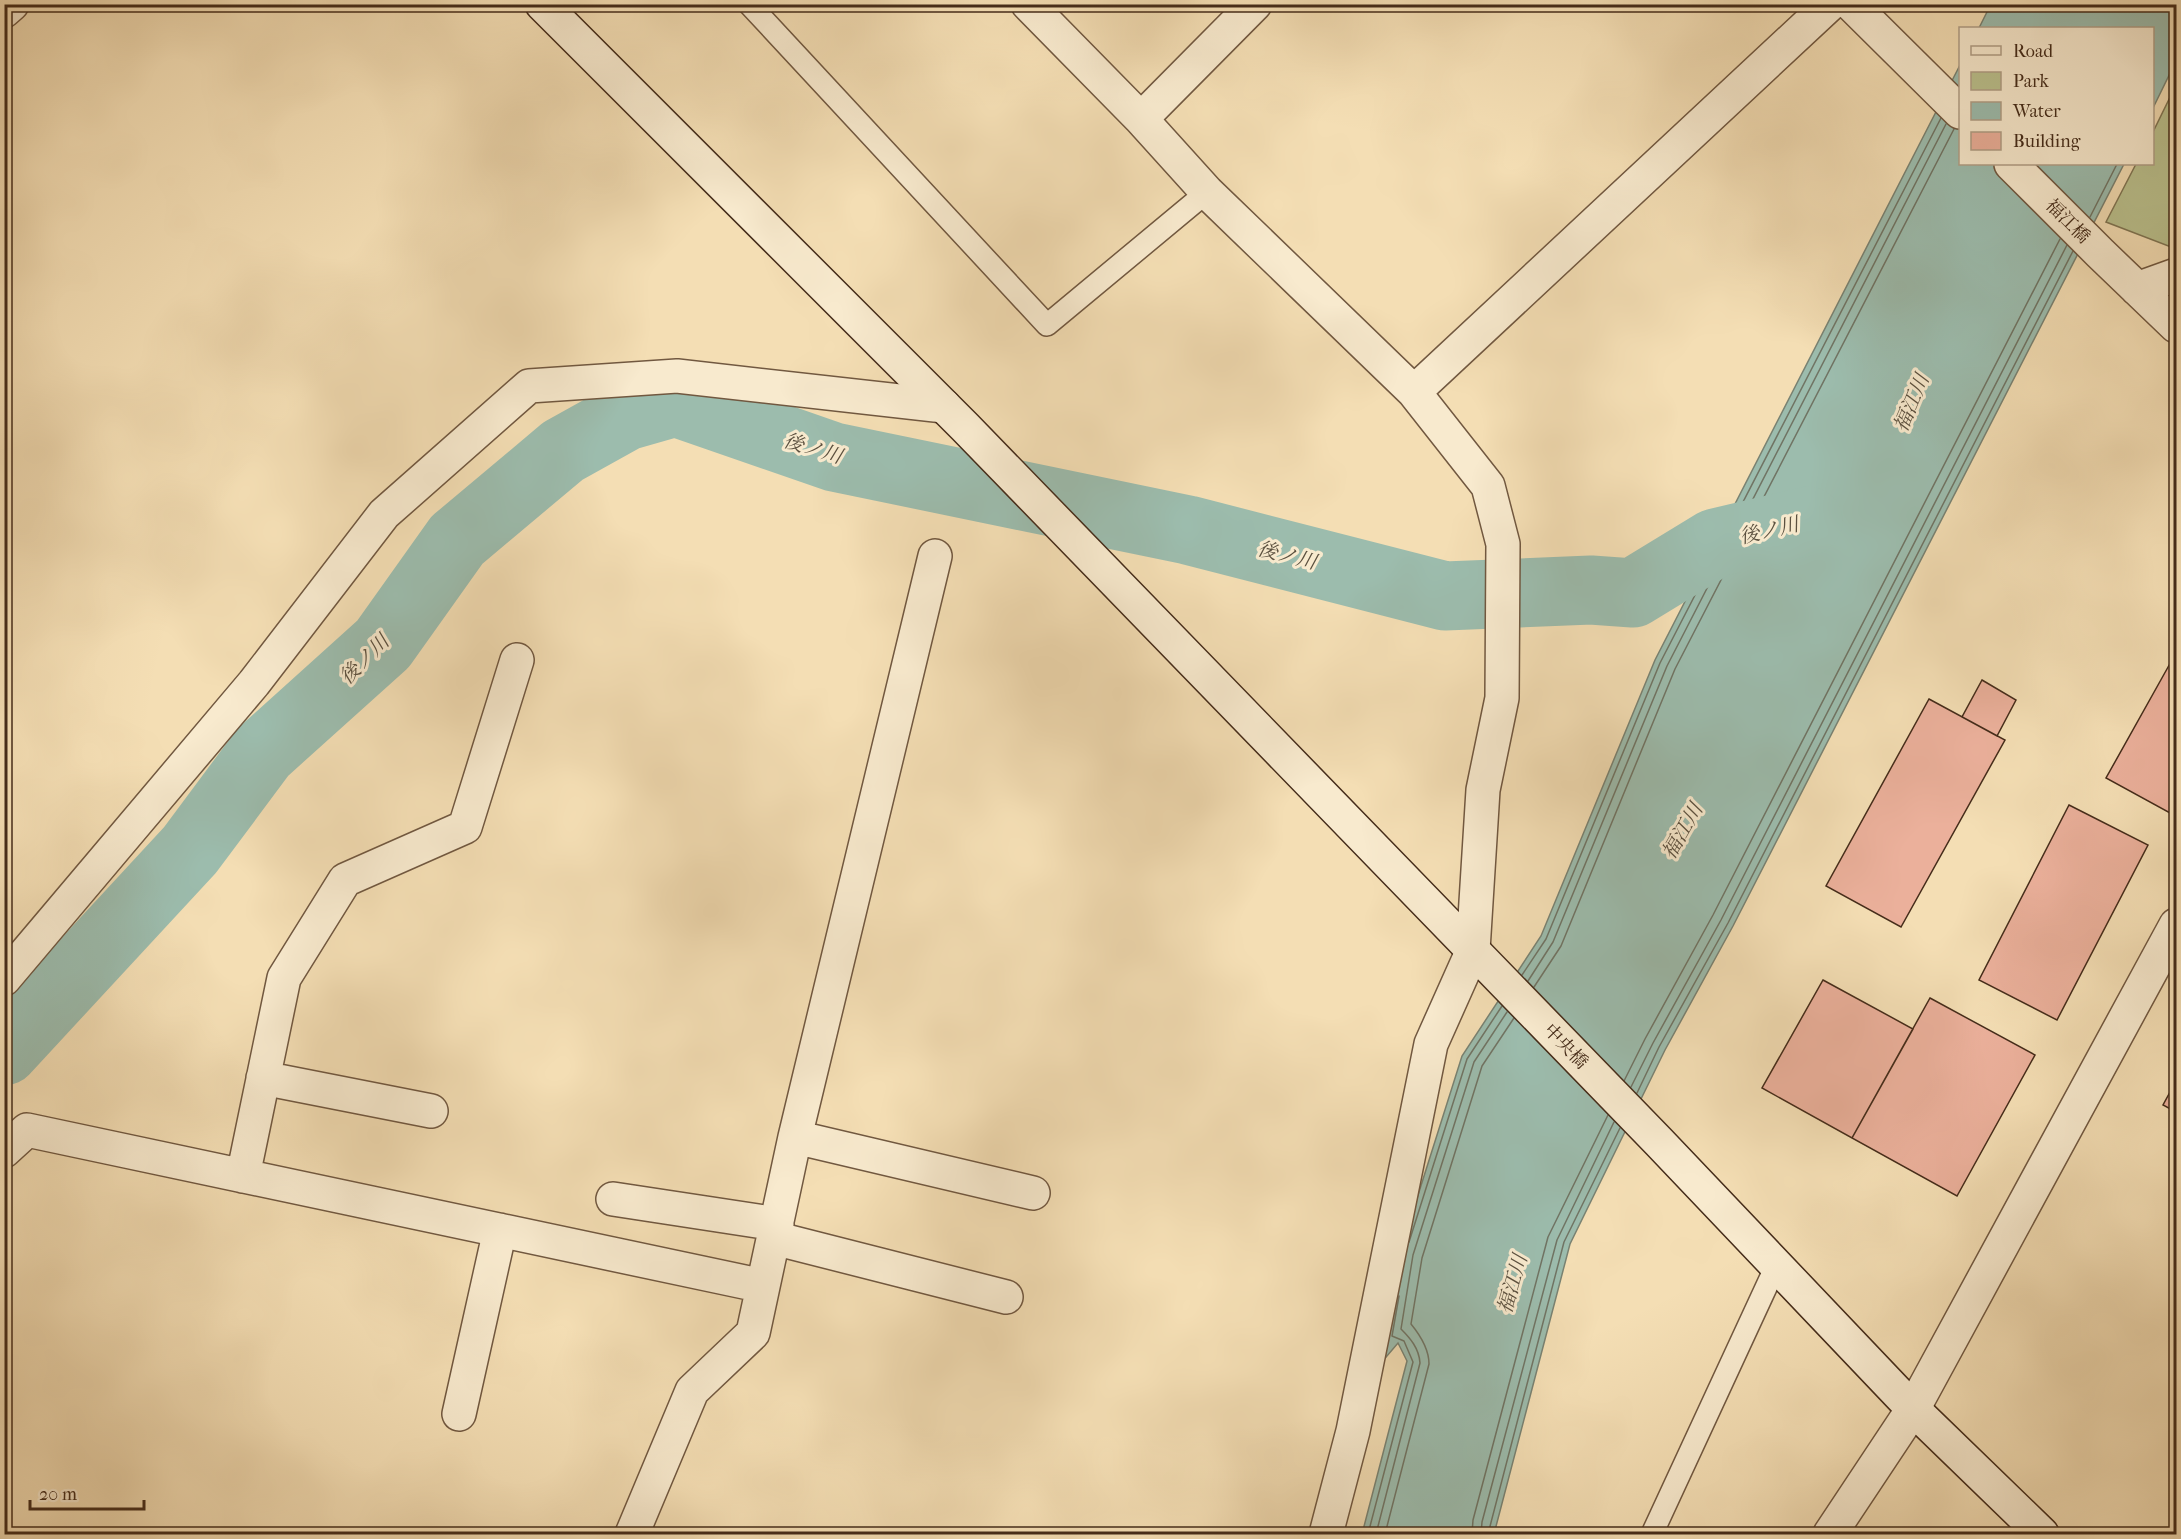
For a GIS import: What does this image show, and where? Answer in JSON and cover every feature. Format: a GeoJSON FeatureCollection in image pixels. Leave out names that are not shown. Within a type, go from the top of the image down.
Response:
{"type":"FeatureCollection","features":[{"type":"Feature","properties":{"kind":"street"},"geometry":{"type":"LineString","coordinates":[[4,10],[12,4]]}},
{"type":"Feature","properties":{"kind":"street","name":"中央橋"},"geometry":{"type":"LineString","coordinates":[[542,4],[944,406],[1659,1142],[1913,1409],[2042,1534]]}},
{"type":"Feature","properties":{"kind":"street"},"geometry":{"type":"LineString","coordinates":[[1028,4],[1141,119],[1207,192],[1414,392],[1488,486],[1503,544],[1502,698],[1483,790],[1473,950],[1431,1044],[1353,1431],[1326,1534]]}},
{"type":"Feature","properties":{"kind":"street"},"geometry":{"type":"LineString","coordinates":[[1141,119],[1256,4]]}},
{"type":"Feature","properties":{"kind":"street"},"geometry":{"type":"LineString","coordinates":[[1414,392],[1830,4]]}},
{"type":"Feature","properties":{"kind":"street"},"geometry":{"type":"LineString","coordinates":[[1851,4],[1959,111]]}},
{"type":"Feature","properties":{"kind":"street","name":"福江橋"},"geometry":{"type":"LineString","coordinates":[[2012,165],[2176,326]]}},
{"type":"Feature","properties":{"kind":"street"},"geometry":{"type":"LineString","coordinates":[[2138,289],[2176,275]]}},
{"type":"Feature","properties":{"kind":"street"},"geometry":{"type":"LineString","coordinates":[[4,979],[254,683],[384,514],[529,386],[677,376],[944,406]]}},
{"type":"Feature","properties":{"kind":"street"},"geometry":{"type":"LineString","coordinates":[[632,1534],[692,1391],[753,1333],[795,1137],[935,556]]}},
{"type":"Feature","properties":{"kind":"street"},"geometry":{"type":"LineString","coordinates":[[243,1176],[284,978],[345,880],[465,827],[516,660]]}},
{"type":"Feature","properties":{"kind":"street"},"geometry":{"type":"LineString","coordinates":[[1830,1534],[1913,1409],[2176,925]]}},
{"type":"Feature","properties":{"kind":"street"},"geometry":{"type":"LineString","coordinates":[[263,1077],[432,1111]]}},
{"type":"Feature","properties":{"kind":"street"},"geometry":{"type":"LineString","coordinates":[[4,1151],[27,1130],[763,1286]]}},
{"type":"Feature","properties":{"kind":"street"},"geometry":{"type":"LineString","coordinates":[[795,1137],[1033,1193]]}},
{"type":"Feature","properties":{"kind":"street"},"geometry":{"type":"LineString","coordinates":[[613,1199],[775,1231],[1006,1297]]}},
{"type":"Feature","properties":{"kind":"street"},"geometry":{"type":"LineString","coordinates":[[459,1414],[500,1230]]}},
{"type":"Feature","properties":{"kind":"lane"},"geometry":{"type":"LineString","coordinates":[[749,4],[1047,325],[1207,192]]}},
{"type":"Feature","properties":{"kind":"lane"},"geometry":{"type":"LineString","coordinates":[[1652,1534],[1776,1266]]}},
{"type":"Feature","properties":{"kind":"green space"},"geometry":{"type":"Polygon","coordinates":[[[2176,85],[2176,246],[2171,247],[2106,222],[2135,165],[2154,165],[2154,130],[2176,85]]]}},
{"type":"Feature","properties":{"kind":"water"},"geometry":{"type":"Polygon","coordinates":[[[1991,4],[2176,5],[2176,61],[2154,106],[2154,27],[1980,27],[1991,4]]]}},
{"type":"Feature","properties":{"kind":"water","name":"福江川"},"geometry":{"type":"Polygon","coordinates":[[[1959,67],[1959,165],[2123,165],[1733,926],[1665,1050],[1570,1244],[1494,1534],[1362,1534],[1407,1361],[1398,1343],[1381,1363],[1400,1252],[1462,1056],[1541,936],[1655,660],[1959,67]]]}},
{"type":"Feature","properties":{"kind":"building"},"geometry":{"type":"Polygon","coordinates":[[[2172,660],[2176,663],[2176,801],[2170,813],[2106,778],[2172,660]]]}},
{"type":"Feature","properties":{"kind":"building"},"geometry":{"type":"Polygon","coordinates":[[[1982,680],[2016,700],[1997,736],[1962,717],[1982,680]]]}},
{"type":"Feature","properties":{"kind":"building"},"geometry":{"type":"Polygon","coordinates":[[[1929,699],[2005,740],[1901,927],[1826,886],[1929,699]]]}},
{"type":"Feature","properties":{"kind":"building"},"geometry":{"type":"Polygon","coordinates":[[[2069,805],[2148,845],[2057,1020],[1979,980],[2069,805]]]}},
{"type":"Feature","properties":{"kind":"building"},"geometry":{"type":"Polygon","coordinates":[[[1823,980],[1913,1029],[1852,1138],[1762,1088],[1823,980]]]}},
{"type":"Feature","properties":{"kind":"building"},"geometry":{"type":"Polygon","coordinates":[[[1930,998],[2035,1055],[1957,1196],[1852,1138],[1930,998]]]}},
{"type":"Feature","properties":{"kind":"building"},"geometry":{"type":"Polygon","coordinates":[[[2176,1081],[2176,1112],[2163,1105],[2176,1081]]]}},
{"type":"Feature","properties":{"kind":"waterway","name":"後ノ川"},"geometry":{"type":"LineString","coordinates":[[4,1051],[190,850],[263,752],[383,644],[457,540],[563,451],[626,416],[675,402],[834,457],[1188,530],[1445,596],[1591,590],[1633,593],[1715,543],[1808,521]]}}]}
